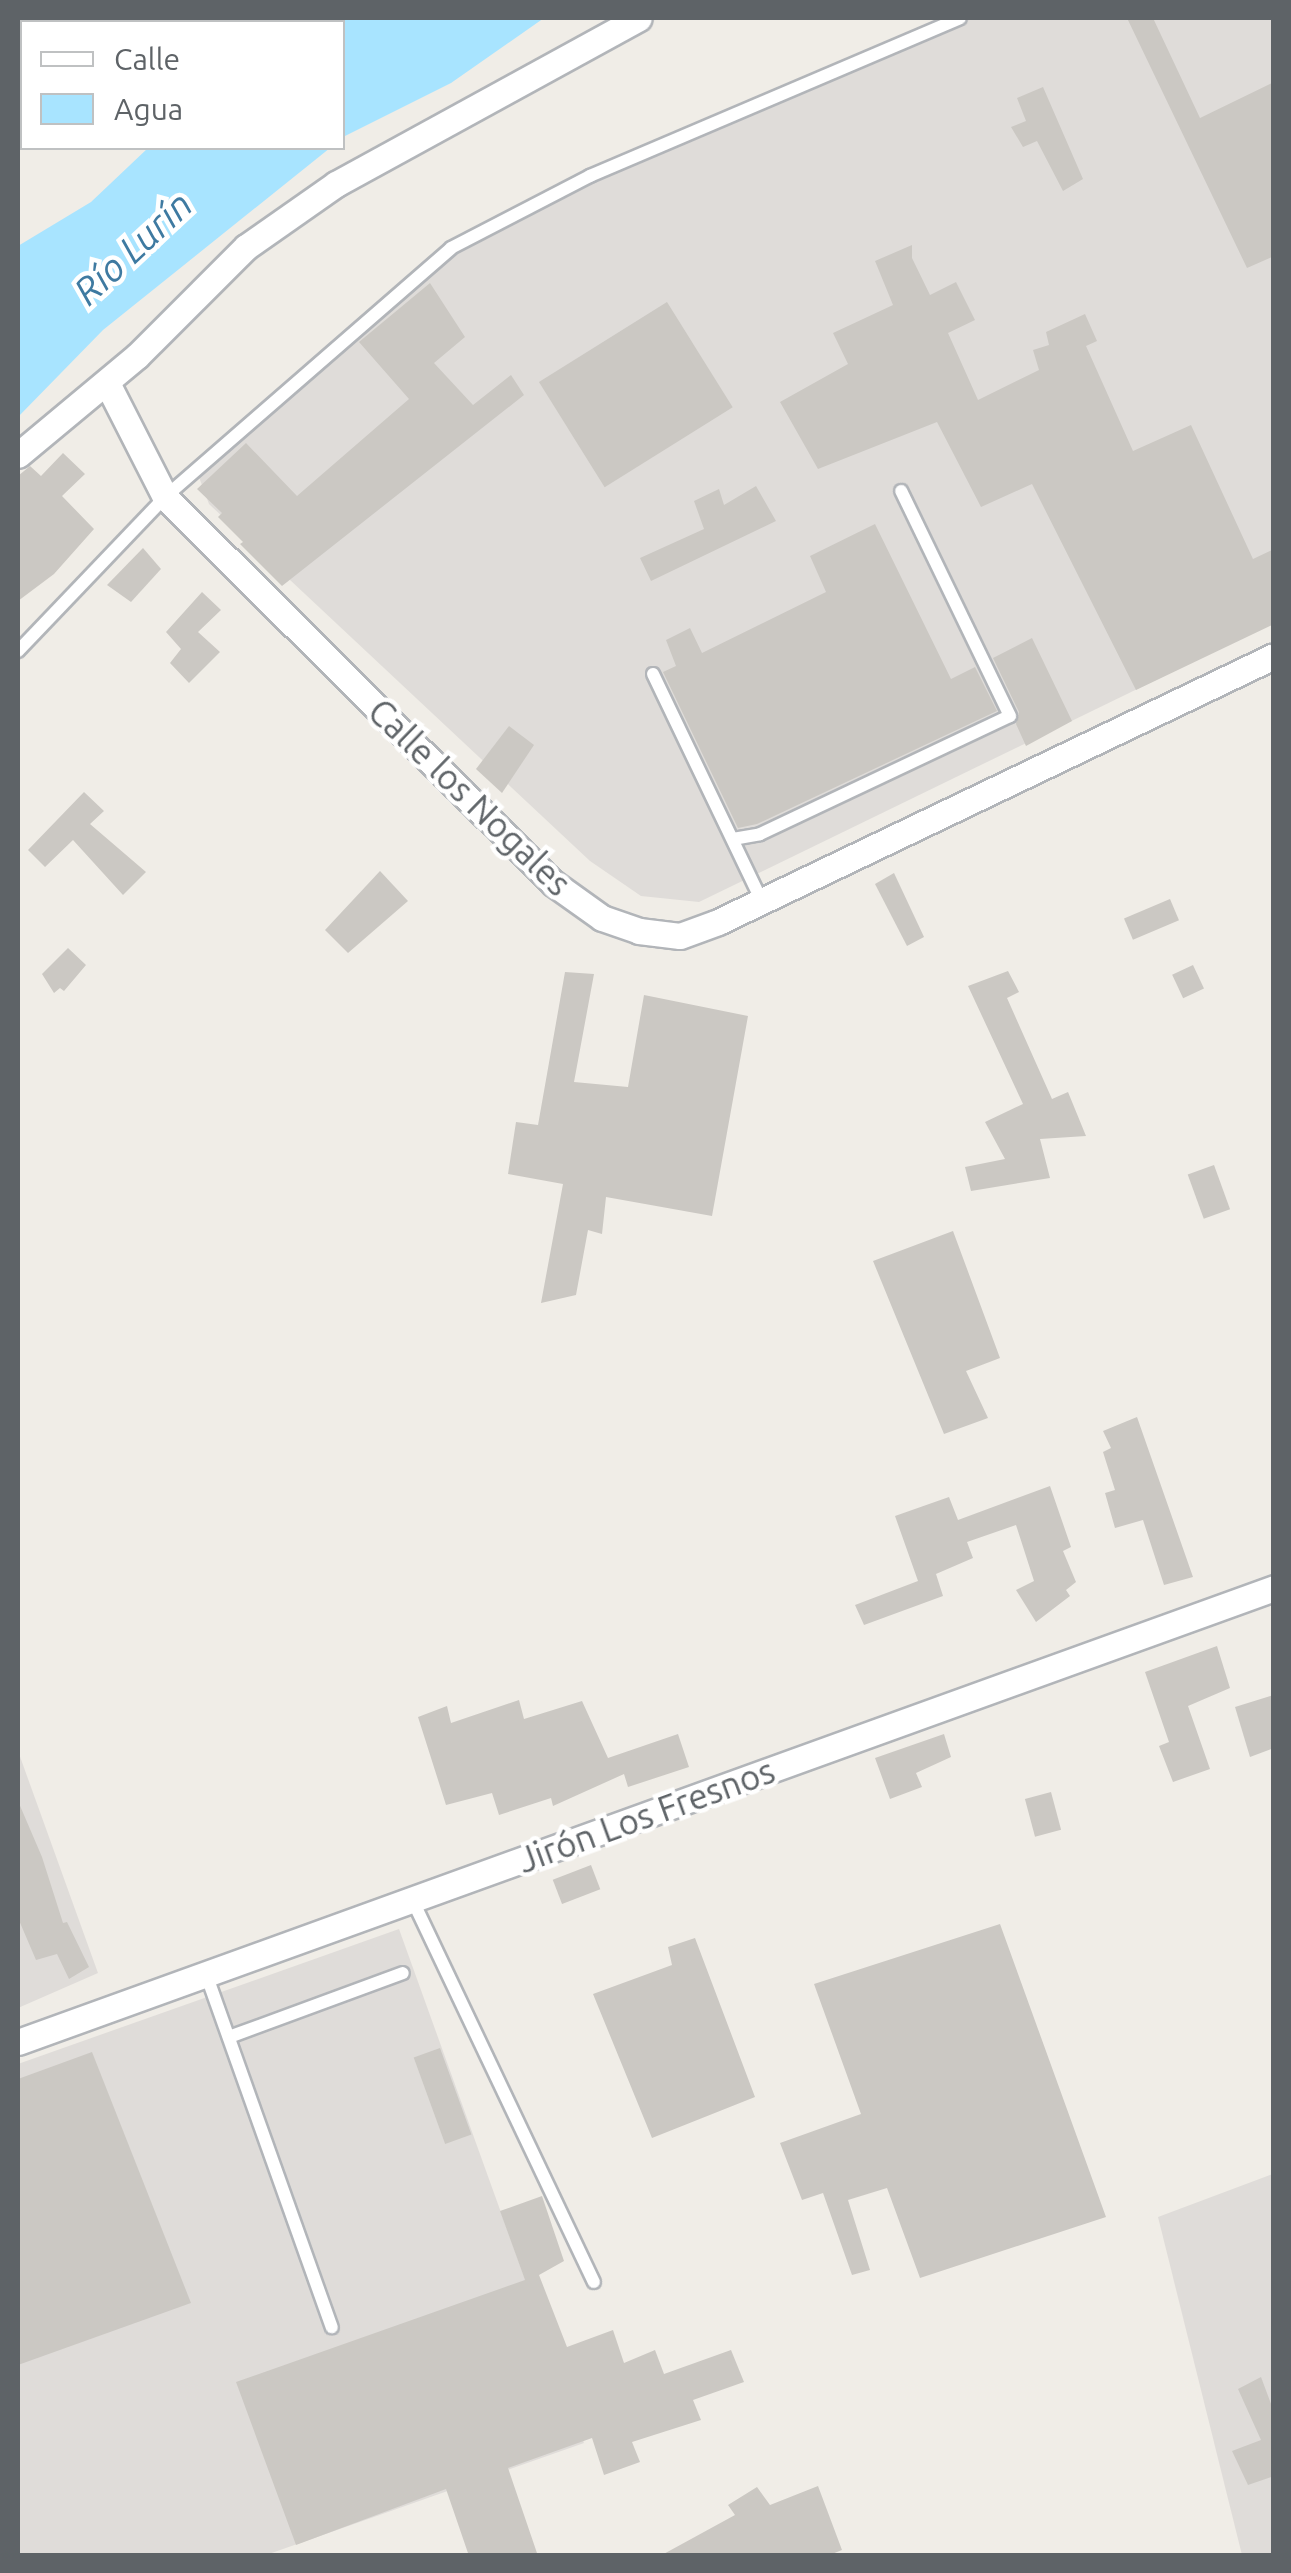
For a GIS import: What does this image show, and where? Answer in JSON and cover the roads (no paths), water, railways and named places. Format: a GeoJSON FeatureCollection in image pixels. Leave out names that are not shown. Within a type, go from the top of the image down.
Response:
{"type":"FeatureCollection","features":[{"type":"Feature","properties":{"kind":"street"},"geometry":{"type":"LineString","coordinates":[[18,455],[107,383],[246,247],[336,184],[639,18]]}},
{"type":"Feature","properties":{"kind":"street","name":"Calle los Nogales"},"geometry":{"type":"LineString","coordinates":[[107,383],[165,497],[553,883],[602,918],[639,932],[680,936],[762,901],[1274,656]]}},
{"type":"Feature","properties":{"kind":"street","name":"Jirón Los Fresnos"},"geometry":{"type":"LineString","coordinates":[[18,2042],[1274,1588]]}},
{"type":"Feature","properties":{"kind":"lane"},"geometry":{"type":"LineString","coordinates":[[18,651],[165,497],[451,248],[590,176],[960,18]]}},
{"type":"Feature","properties":{"kind":"lane"},"geometry":{"type":"LineString","coordinates":[[733,839],[760,834],[1010,716],[901,490]]}},
{"type":"Feature","properties":{"kind":"lane"},"geometry":{"type":"LineString","coordinates":[[652,674],[762,901]]}},
{"type":"Feature","properties":{"kind":"lane"},"geometry":{"type":"LineString","coordinates":[[412,1900],[594,2282]]}},
{"type":"Feature","properties":{"kind":"lane"},"geometry":{"type":"LineString","coordinates":[[229,2037],[403,1973]]}},
{"type":"Feature","properties":{"kind":"lane"},"geometry":{"type":"LineString","coordinates":[[206,1974],[332,2327]]}},
{"type":"Feature","properties":{"kind":"water"},"geometry":{"type":"Polygon","coordinates":[[[544,18],[451,83],[345,136],[345,20],[282,20],[544,18]]]}},
{"type":"Feature","properties":{"kind":"water","name":"Río Lurín"},"geometry":{"type":"Polygon","coordinates":[[[146,150],[328,150],[103,330],[18,417],[18,246],[91,202],[146,150]]]}}]}
